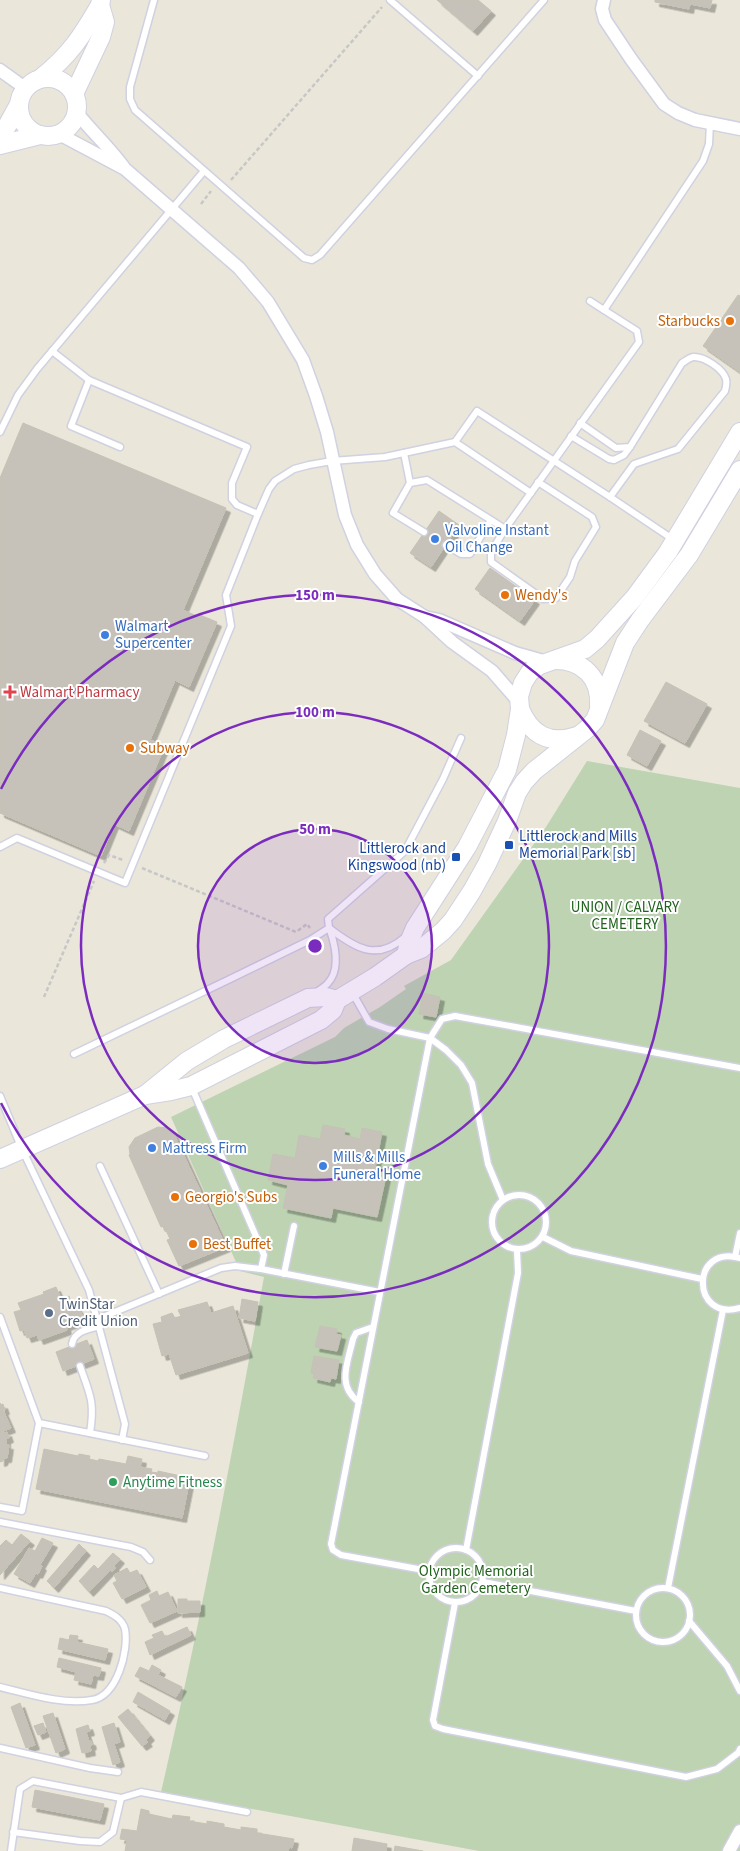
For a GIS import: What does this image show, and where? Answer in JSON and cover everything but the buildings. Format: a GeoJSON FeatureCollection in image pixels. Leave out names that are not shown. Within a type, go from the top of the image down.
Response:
{"type":"FeatureCollection","features":[{"type":"Feature","properties":{"kind":"main road"},"geometry":{"type":"LineString","coordinates":[[0,139],[18,106],[20,96],[25,88],[59,64],[78,42],[101,3]]}},
{"type":"Feature","properties":{"kind":"main road"},"geometry":{"type":"LineString","coordinates":[[74,94],[101,37],[105,22],[101,3]]}},
{"type":"Feature","properties":{"kind":"main road"},"geometry":{"type":"LineString","coordinates":[[18,106],[24,124],[31,131],[40,135],[59,134],[73,122],[77,113],[77,103],[74,94],[60,80],[41,78]]}},
{"type":"Feature","properties":{"kind":"main road"},"geometry":{"type":"LineString","coordinates":[[0,145],[40,135]]}},
{"type":"Feature","properties":{"kind":"main road"},"geometry":{"type":"LineString","coordinates":[[406,955],[408,942],[415,928],[456,867],[497,792],[513,753],[520,706],[519,696],[526,678],[540,664],[585,649],[597,639],[635,597],[675,541],[740,432]]}},
{"type":"Feature","properties":{"kind":"main road"},"geometry":{"type":"LineString","coordinates":[[0,1159],[145,1095],[191,1086],[321,1020],[333,1010],[344,995],[375,977],[406,955],[421,949],[434,940],[453,920],[487,864],[517,793],[524,782],[534,771],[588,729],[595,720],[625,642],[651,604],[690,555],[740,470]]}},
{"type":"Feature","properties":{"kind":"main road"},"geometry":{"type":"LineString","coordinates":[[550,661],[566,660],[578,664],[589,672],[596,683],[600,696],[599,709]]}},
{"type":"Feature","properties":{"kind":"main road"},"geometry":{"type":"LineString","coordinates":[[520,706],[528,725],[542,736],[554,740],[566,740],[578,736]]}},
{"type":"Feature","properties":{"kind":"main road"},"geometry":{"type":"LineString","coordinates":[[145,1095],[187,1061],[224,1039],[308,998],[344,995]]}},
{"type":"Feature","properties":{"kind":"street"},"geometry":{"type":"LineString","coordinates":[[604,0],[602,9],[605,20],[664,104],[678,113],[696,120],[740,129]]}},
{"type":"Feature","properties":{"kind":"street"},"geometry":{"type":"LineString","coordinates":[[0,70],[25,88]]}},
{"type":"Feature","properties":{"kind":"street"},"geometry":{"type":"LineString","coordinates":[[77,113],[90,129],[113,151],[125,169]]}},
{"type":"Feature","properties":{"kind":"street"},"geometry":{"type":"LineString","coordinates":[[59,134],[125,169],[239,268],[268,302],[303,360],[327,432],[345,515],[356,545],[375,574],[397,598],[424,617],[452,642],[492,670],[520,706]]}},
{"type":"Feature","properties":{"kind":"street"},"geometry":{"type":"LineString","coordinates":[[424,617],[439,620],[515,653],[550,661]]}},
{"type":"Feature","properties":{"kind":"street"},"geometry":{"type":"LineString","coordinates":[[729,1851],[740,1831]]}},
{"type":"Feature","properties":{"kind":"lane"},"geometry":{"type":"LineString","coordinates":[[154,0],[130,87],[130,98],[135,110],[304,258],[312,260],[320,255],[544,0]]}},
{"type":"Feature","properties":{"kind":"lane"},"geometry":{"type":"LineString","coordinates":[[389,0],[478,76]]}},
{"type":"Feature","properties":{"kind":"lane"},"geometry":{"type":"LineString","coordinates":[[604,310],[703,161],[709,144],[710,123]]}},
{"type":"Feature","properties":{"kind":"lane"},"geometry":{"type":"LineString","coordinates":[[0,432],[18,395],[52,350],[204,171]]}},
{"type":"Feature","properties":{"kind":"lane"},"geometry":{"type":"LineString","coordinates":[[538,482],[592,517],[596,526],[575,561],[570,577],[556,598],[543,599],[491,562],[491,552],[505,529],[553,460],[639,342],[637,331],[590,301]]}},
{"type":"Feature","properties":{"kind":"lane"},"geometry":{"type":"LineString","coordinates":[[52,350],[89,380],[247,447],[232,483],[232,499],[237,505],[258,514]]}},
{"type":"Feature","properties":{"kind":"lane"},"geometry":{"type":"LineString","coordinates":[[570,436],[609,459],[614,460],[624,455],[630,447],[682,364],[689,358],[704,359],[724,374],[727,382],[725,391],[678,449],[634,464],[610,497]]}},
{"type":"Feature","properties":{"kind":"lane"},"geometry":{"type":"LineString","coordinates":[[89,380],[71,426],[120,447]]}},
{"type":"Feature","properties":{"kind":"lane"},"geometry":{"type":"LineString","coordinates":[[0,847],[17,838],[125,883],[231,626],[226,595],[258,514],[275,481],[294,469],[332,461],[386,457],[455,442],[477,411],[675,541]]}},
{"type":"Feature","properties":{"kind":"lane"},"geometry":{"type":"LineString","coordinates":[[580,423],[616,448],[630,447]]}},
{"type":"Feature","properties":{"kind":"lane"},"geometry":{"type":"LineString","coordinates":[[455,442],[531,493]]}},
{"type":"Feature","properties":{"kind":"lane"},"geometry":{"type":"LineString","coordinates":[[404,453],[410,483],[393,513],[424,532]]}},
{"type":"Feature","properties":{"kind":"lane"},"geometry":{"type":"LineString","coordinates":[[410,483],[427,480],[505,529]]}},
{"type":"Feature","properties":{"kind":"lane"},"geometry":{"type":"LineString","coordinates":[[446,545],[461,554],[470,554],[491,520]]}},
{"type":"Feature","properties":{"kind":"lane"},"geometry":{"type":"LineString","coordinates":[[308,998],[329,983],[335,971],[335,944],[328,919],[405,851],[443,779],[461,738]]}},
{"type":"Feature","properties":{"kind":"lane"},"geometry":{"type":"LineString","coordinates":[[329,928],[352,946],[365,950],[383,950],[398,943],[415,928]]}},
{"type":"Feature","properties":{"kind":"lane"},"geometry":{"type":"LineString","coordinates":[[74,1054],[143,1022],[329,928]]}},
{"type":"Feature","properties":{"kind":"lane"},"geometry":{"type":"LineString","coordinates":[[344,995],[369,1022],[388,1029],[430,1038],[461,1065],[472,1083],[488,1164],[503,1200]]}},
{"type":"Feature","properties":{"kind":"lane"},"geometry":{"type":"LineString","coordinates":[[429,1571],[341,1555],[333,1550],[331,1544],[430,1038],[442,1019],[455,1016],[740,1068]]}},
{"type":"Feature","properties":{"kind":"lane"},"geometry":{"type":"LineString","coordinates":[[191,1086],[264,1254],[261,1269]]}},
{"type":"Feature","properties":{"kind":"lane"},"geometry":{"type":"LineString","coordinates":[[0,1096],[22,1149],[89,1290],[125,1424],[122,1440]]}},
{"type":"Feature","properties":{"kind":"lane"},"geometry":{"type":"LineString","coordinates":[[100,1166],[159,1294]]}},
{"type":"Feature","properties":{"kind":"lane"},"geometry":{"type":"LineString","coordinates":[[519,1194],[535,1199],[545,1212],[547,1221],[543,1237],[532,1247],[517,1250],[504,1245],[492,1230],[491,1223],[494,1210],[503,1200],[519,1194]]}},
{"type":"Feature","properties":{"kind":"lane"},"geometry":{"type":"LineString","coordinates":[[284,1274],[294,1226]]}},
{"type":"Feature","properties":{"kind":"lane"},"geometry":{"type":"LineString","coordinates":[[740,1232],[738,1257],[726,1256],[717,1259],[707,1268],[702,1279],[705,1295],[710,1302],[723,1310],[740,1308]]}},
{"type":"Feature","properties":{"kind":"lane"},"geometry":{"type":"LineString","coordinates":[[543,1237],[571,1251],[702,1279]]}},
{"type":"Feature","properties":{"kind":"lane"},"geometry":{"type":"LineString","coordinates":[[466,1550],[518,1273],[517,1250]]}},
{"type":"Feature","properties":{"kind":"lane"},"geometry":{"type":"LineString","coordinates":[[72,1344],[76,1334],[99,1322],[221,1268],[235,1266],[261,1269],[380,1292]]}},
{"type":"Feature","properties":{"kind":"lane"},"geometry":{"type":"LineString","coordinates":[[668,1588],[723,1310]]}},
{"type":"Feature","properties":{"kind":"lane"},"geometry":{"type":"LineString","coordinates":[[0,1317],[39,1423],[22,1511],[0,1507]]}},
{"type":"Feature","properties":{"kind":"lane"},"geometry":{"type":"LineString","coordinates":[[359,1402],[350,1396],[346,1389],[345,1380],[353,1339],[362,1330],[373,1327]]}},
{"type":"Feature","properties":{"kind":"lane"},"geometry":{"type":"LineString","coordinates":[[80,1366],[92,1402],[93,1412],[90,1433]]}},
{"type":"Feature","properties":{"kind":"lane"},"geometry":{"type":"LineString","coordinates":[[39,1423],[205,1456]]}},
{"type":"Feature","properties":{"kind":"lane"},"geometry":{"type":"LineString","coordinates":[[0,1522],[131,1547],[143,1552],[150,1560]]}},
{"type":"Feature","properties":{"kind":"lane"},"geometry":{"type":"LineString","coordinates":[[450,1549],[466,1550],[476,1557],[480,1563],[483,1569],[483,1582],[473,1597],[464,1602],[455,1603],[442,1599],[430,1584],[429,1571],[432,1563],[442,1552],[450,1549]]}},
{"type":"Feature","properties":{"kind":"lane"},"geometry":{"type":"LineString","coordinates":[[483,1582],[636,1611]]}},
{"type":"Feature","properties":{"kind":"lane"},"geometry":{"type":"LineString","coordinates":[[0,1588],[106,1611],[117,1617],[121,1622],[124,1628],[125,1641],[121,1667],[115,1682],[104,1695],[93,1700],[64,1701],[0,1688]]}},
{"type":"Feature","properties":{"kind":"lane"},"geometry":{"type":"LineString","coordinates":[[657,1588],[668,1588],[682,1596],[687,1603],[690,1612],[689,1621],[681,1635],[666,1642],[658,1642],[643,1634],[636,1619],[636,1611],[643,1596],[649,1591],[657,1588]]}},
{"type":"Feature","properties":{"kind":"lane"},"geometry":{"type":"LineString","coordinates":[[455,1603],[433,1720],[435,1726],[686,1777],[717,1769],[738,1753],[740,1749]]}},
{"type":"Feature","properties":{"kind":"lane"},"geometry":{"type":"LineString","coordinates":[[689,1621],[727,1666],[740,1691]]}},
{"type":"Feature","properties":{"kind":"lane"},"geometry":{"type":"LineString","coordinates":[[0,1748],[90,1768],[118,1772]]}},
{"type":"Feature","properties":{"kind":"lane"},"geometry":{"type":"LineString","coordinates":[[10,1851],[20,1789],[33,1781],[121,1798],[142,1792],[247,1812]]}},
{"type":"Feature","properties":{"kind":"lane"},"geometry":{"type":"LineString","coordinates":[[14,1832],[100,1842],[113,1832],[121,1798]]}},
{"type":"Feature","properties":{"kind":"path"},"geometry":{"type":"LineString","coordinates":[[201,204],[210,192],[233,179],[389,0]]}},
{"type":"Feature","properties":{"kind":"path"},"geometry":{"type":"LineString","coordinates":[[44,997],[99,872],[109,854],[296,932],[307,924],[316,936]]}},
{"type":"Feature","properties":{"kind":"green space","name":"Olympic Memorial Garden Cemetery"},"geometry":{"type":"Polygon","coordinates":[[[587,761],[740,788],[740,1851],[479,1851],[161,1792],[190,1664],[216,1535],[264,1277],[240,1271],[171,1117],[335,1037],[344,1028],[406,989],[404,986],[451,960],[546,827],[587,761]]]}},
{"type":"Feature","properties":{"kind":"place","name":"Starbucks"},"geometry":{"type":"Point","coordinates":[730,321]}},
{"type":"Feature","properties":{"kind":"place","name":"Valvoline Instant Oil Change"},"geometry":{"type":"Point","coordinates":[435,539]}},
{"type":"Feature","properties":{"kind":"place","name":"Wendy's"},"geometry":{"type":"Point","coordinates":[505,595]}},
{"type":"Feature","properties":{"kind":"place","name":"Walmart Supercenter"},"geometry":{"type":"Point","coordinates":[105,635]}},
{"type":"Feature","properties":{"kind":"place","name":"Walmart Pharmacy"},"geometry":{"type":"Point","coordinates":[10,692]}},
{"type":"Feature","properties":{"kind":"place","name":"Subway"},"geometry":{"type":"Point","coordinates":[130,748]}},
{"type":"Feature","properties":{"kind":"place","name":"Littlerock and Mills Memorial Park [sb]"},"geometry":{"type":"Point","coordinates":[509,845]}},
{"type":"Feature","properties":{"kind":"place","name":"Littlerock and Kingswood (nb)"},"geometry":{"type":"Point","coordinates":[456,857]}},
{"type":"Feature","properties":{"kind":"place","name":"Mattress Firm"},"geometry":{"type":"Point","coordinates":[152,1148]}},
{"type":"Feature","properties":{"kind":"place","name":"Mills & Mills Funeral Home"},"geometry":{"type":"Point","coordinates":[323,1166]}},
{"type":"Feature","properties":{"kind":"place","name":"Georgio's Subs"},"geometry":{"type":"Point","coordinates":[175,1197]}},
{"type":"Feature","properties":{"kind":"place","name":"Best Buffet"},"geometry":{"type":"Point","coordinates":[193,1244]}},
{"type":"Feature","properties":{"kind":"place","name":"TwinStar Credit Union"},"geometry":{"type":"Point","coordinates":[49,1313]}},
{"type":"Feature","properties":{"kind":"place","name":"Anytime Fitness"},"geometry":{"type":"Point","coordinates":[113,1482]}},
{"type":"Feature","properties":{"kind":"park label","name":"UNION / CALVARY CEMETERY"},"geometry":{"type":"Point","coordinates":[625,916]}}]}
